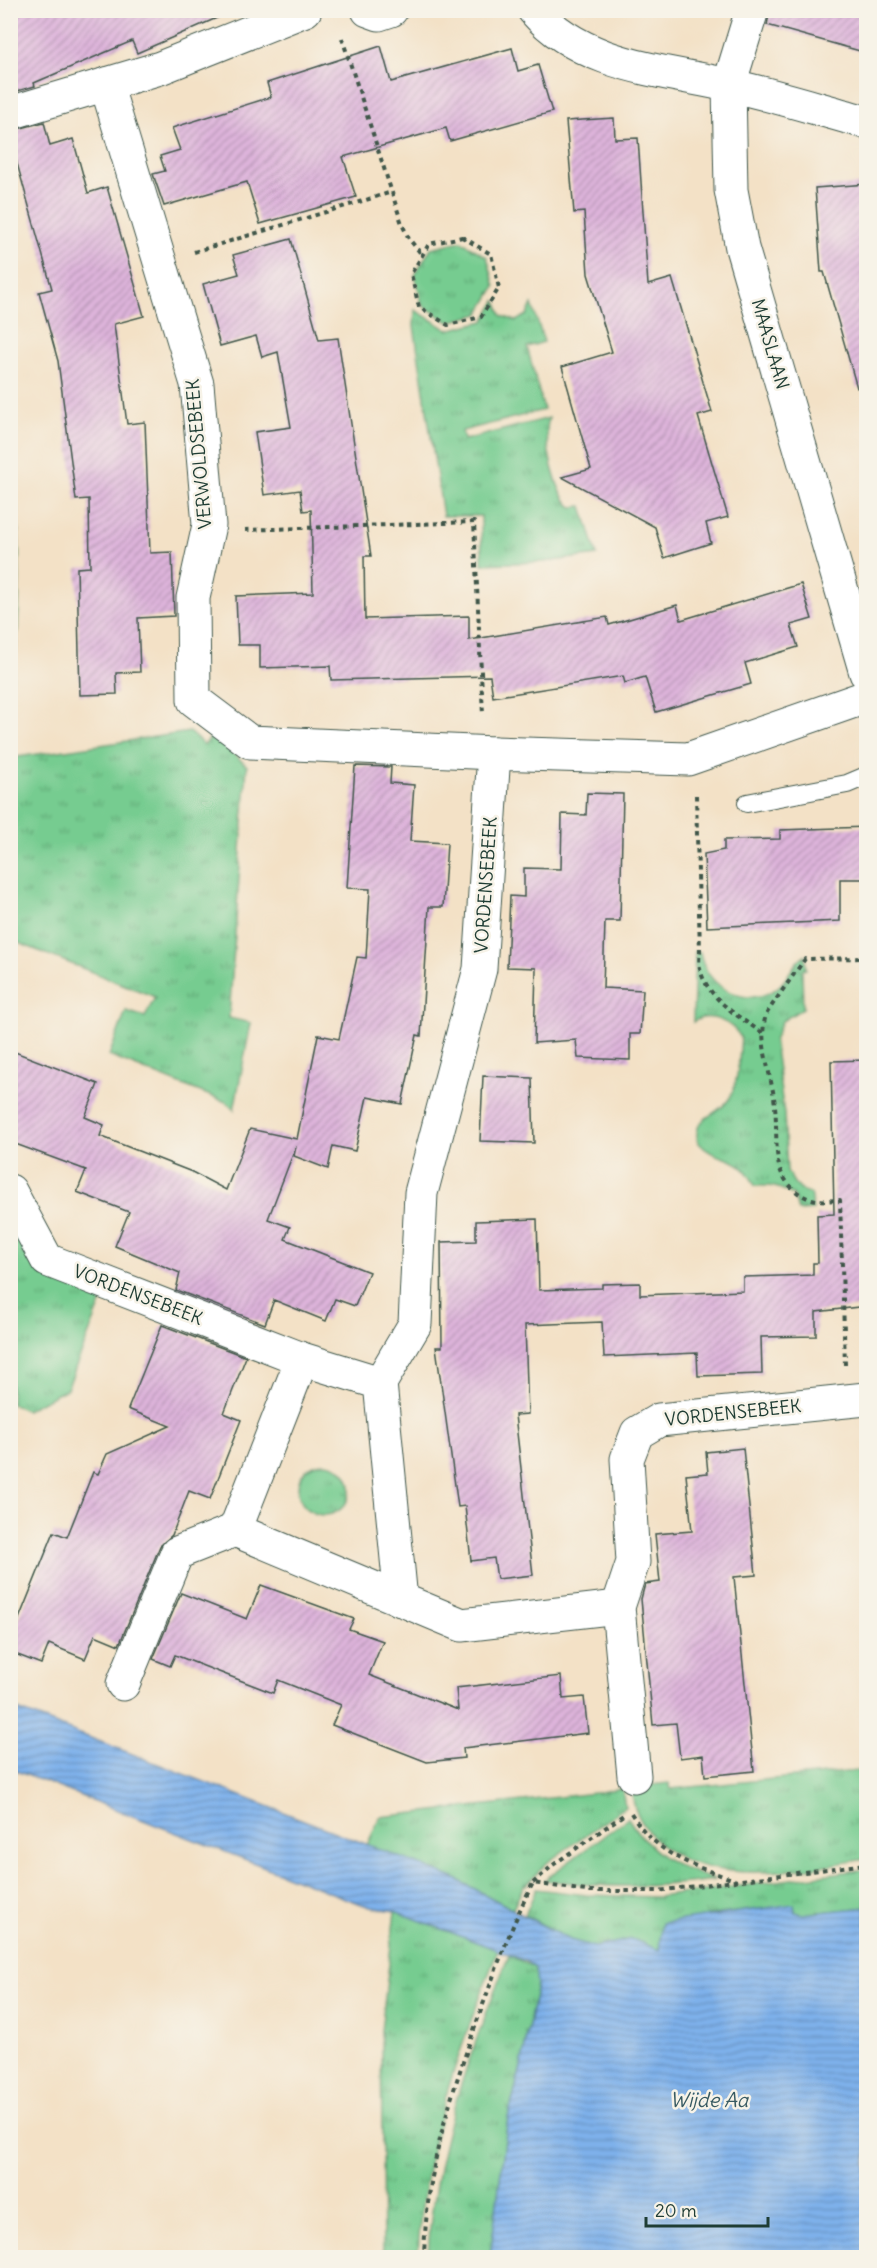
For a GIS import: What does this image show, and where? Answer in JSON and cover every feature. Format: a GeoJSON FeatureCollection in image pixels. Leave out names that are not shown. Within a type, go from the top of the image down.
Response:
{"type":"FeatureCollection","features":[{"type":"Feature","properties":{"kind":"street"},"geometry":{"type":"LineString","coordinates":[[10,113],[160,68],[305,10]]}},
{"type":"Feature","properties":{"kind":"street"},"geometry":{"type":"LineString","coordinates":[[368,10],[379,14],[391,10]]}},
{"type":"Feature","properties":{"kind":"street"},"geometry":{"type":"LineString","coordinates":[[534,10],[574,41],[606,57],[658,72],[729,85],[867,122]]}},
{"type":"Feature","properties":{"kind":"street","name":"MAASLAAN"},"geometry":{"type":"LineString","coordinates":[[752,10],[729,85],[731,190],[742,248],[867,673]]}},
{"type":"Feature","properties":{"kind":"street","name":"VERWOLDSEBEEK"},"geometry":{"type":"LineString","coordinates":[[106,84],[197,384],[209,525],[193,598],[194,700],[250,742],[494,753]]}},
{"type":"Feature","properties":{"kind":"street"},"geometry":{"type":"LineString","coordinates":[[494,753],[688,759],[867,697]]}},
{"type":"Feature","properties":{"kind":"street","name":"VORDENSEBEEK"},"geometry":{"type":"LineString","coordinates":[[10,1191],[47,1260],[302,1359],[380,1383],[415,1324],[421,1193],[480,969],[494,753]]}},
{"type":"Feature","properties":{"kind":"street"},"geometry":{"type":"LineString","coordinates":[[235,1530],[302,1359]]}},
{"type":"Feature","properties":{"kind":"street"},"geometry":{"type":"LineString","coordinates":[[380,1383],[401,1600]]}},
{"type":"Feature","properties":{"kind":"street","name":"VORDENSEBEEK"},"geometry":{"type":"LineString","coordinates":[[634,1776],[618,1607],[633,1562],[627,1459],[637,1433],[659,1420],[856,1400]]}},
{"type":"Feature","properties":{"kind":"street"},"geometry":{"type":"LineString","coordinates":[[123,1684],[177,1553],[235,1530],[462,1626],[618,1607]]}},
{"type":"Feature","properties":{"kind":"lane"},"geometry":{"type":"LineString","coordinates":[[747,803],[847,784],[867,776]]}},
{"type":"Feature","properties":{"kind":"path"},"geometry":{"type":"LineString","coordinates":[[340,33],[409,239],[422,255]]}},
{"type":"Feature","properties":{"kind":"path"},"geometry":{"type":"LineString","coordinates":[[160,262],[392,192]]}},
{"type":"Feature","properties":{"kind":"path"},"geometry":{"type":"LineString","coordinates":[[462,237],[491,254],[499,288],[481,317],[448,325],[418,307],[411,274],[422,255],[429,244],[462,237]]}},
{"type":"Feature","properties":{"kind":"path"},"geometry":{"type":"LineString","coordinates":[[209,525],[236,531],[474,522],[483,712],[494,753]]}},
{"type":"Feature","properties":{"kind":"path"},"geometry":{"type":"LineString","coordinates":[[688,759],[697,798],[700,952],[698,965],[703,981],[718,998],[765,1034]]}},
{"type":"Feature","properties":{"kind":"path"},"geometry":{"type":"LineString","coordinates":[[856,1400],[840,1200],[813,1201],[788,1182],[779,1168],[775,1104],[765,1034],[766,1015],[774,1001],[786,989],[799,964],[805,959],[867,958]]}},
{"type":"Feature","properties":{"kind":"path"},"geometry":{"type":"LineString","coordinates":[[424,2258],[424,2220],[441,2132],[456,2079],[498,1964],[533,1883],[553,1865],[630,1810],[641,1829],[655,1844],[688,1864],[736,1880]]}},
{"type":"Feature","properties":{"kind":"path"},"geometry":{"type":"LineString","coordinates":[[533,1883],[586,1891],[657,1891],[867,1864]]}},
{"type":"Feature","properties":{"kind":"green space"},"geometry":{"type":"Polygon","coordinates":[[[461,241],[487,257],[495,287],[479,314],[449,322],[422,305],[415,275],[431,248],[461,241]]]}},
{"type":"Feature","properties":{"kind":"green space"},"geometry":{"type":"Polygon","coordinates":[[[496,301],[502,316],[516,321],[527,315],[532,304],[544,342],[527,347],[544,410],[462,431],[464,440],[549,418],[547,438],[555,478],[572,507],[582,506],[597,555],[544,562],[482,564],[481,516],[443,516],[414,326],[415,310],[448,330],[484,321],[496,301]]]}},
{"type":"Feature","properties":{"kind":"green space"},"geometry":{"type":"Polygon","coordinates":[[[11,454],[20,570],[18,628],[11,686],[11,454]]]}},
{"type":"Feature","properties":{"kind":"green space"},"geometry":{"type":"Polygon","coordinates":[[[189,732],[204,745],[213,735],[247,766],[229,1018],[251,1023],[234,1110],[226,1102],[109,1056],[126,1011],[145,1017],[155,997],[11,940],[11,758],[189,732]]]}},
{"type":"Feature","properties":{"kind":"green space"},"geometry":{"type":"Polygon","coordinates":[[[695,952],[700,952],[703,964],[719,985],[729,992],[754,997],[766,994],[778,987],[805,955],[806,969],[802,970],[803,1008],[782,1021],[774,1041],[784,1114],[787,1171],[801,1190],[810,1193],[813,1210],[798,1211],[794,1196],[785,1190],[771,1186],[755,1186],[749,1174],[742,1167],[713,1154],[698,1142],[698,1127],[724,1105],[735,1085],[741,1038],[732,1027],[720,1020],[706,1018],[693,1022],[695,952]]]}},
{"type":"Feature","properties":{"kind":"green space"},"geometry":{"type":"Polygon","coordinates":[[[10,1217],[104,1296],[67,1389],[26,1410],[11,1404],[10,1217]]]}},
{"type":"Feature","properties":{"kind":"green space"},"geometry":{"type":"Polygon","coordinates":[[[319,1463],[329,1463],[343,1470],[350,1489],[343,1508],[329,1515],[319,1515],[309,1511],[302,1504],[298,1494],[298,1484],[302,1474],[309,1467],[319,1463]]]}},
{"type":"Feature","properties":{"kind":"green space"},"geometry":{"type":"Polygon","coordinates":[[[866,1770],[866,1859],[773,1871],[740,1872],[708,1867],[679,1857],[655,1840],[636,1810],[631,1787],[669,1783],[671,1789],[866,1770]]]}},
{"type":"Feature","properties":{"kind":"green space"},"geometry":{"type":"Polygon","coordinates":[[[622,1788],[625,1807],[548,1862],[524,1885],[513,1909],[454,1878],[367,1845],[380,1817],[622,1788]]]}},
{"type":"Feature","properties":{"kind":"green space"},"geometry":{"type":"Polygon","coordinates":[[[628,1818],[646,1841],[665,1858],[687,1870],[715,1880],[630,1886],[588,1885],[544,1880],[628,1818]]]}},
{"type":"Feature","properties":{"kind":"green space"},"geometry":{"type":"Polygon","coordinates":[[[866,1869],[866,1907],[803,1914],[795,1912],[794,1905],[711,1915],[660,1938],[661,1947],[656,1951],[632,1939],[595,1947],[570,1940],[525,1915],[536,1889],[587,1895],[657,1897],[866,1869]]]}},
{"type":"Feature","properties":{"kind":"green space"},"geometry":{"type":"Polygon","coordinates":[[[395,1911],[498,1950],[456,2063],[434,2139],[426,2178],[418,2257],[383,2258],[381,2031],[395,1911]]]}},
{"type":"Feature","properties":{"kind":"green space"},"geometry":{"type":"Polygon","coordinates":[[[509,1955],[535,1968],[538,1978],[521,2067],[508,2118],[490,2257],[428,2258],[437,2179],[455,2103],[480,2028],[509,1955]]]}},
{"type":"Feature","properties":{"kind":"water","name":"Wijde Aa"},"geometry":{"type":"Polygon","coordinates":[[[10,1707],[454,1878],[570,1940],[595,1947],[632,1939],[659,1950],[662,1923],[794,1904],[795,1912],[803,1914],[866,1907],[866,2257],[490,2257],[508,2118],[521,2067],[537,1985],[535,1968],[526,1961],[395,1911],[370,1907],[345,1898],[11,1769],[10,1707]]]}},
{"type":"Feature","properties":{"kind":"building"},"geometry":{"type":"Polygon","coordinates":[[[10,10],[235,10],[137,53],[132,41],[34,83],[35,86],[10,93],[10,10]]]}},
{"type":"Feature","properties":{"kind":"building"},"geometry":{"type":"Polygon","coordinates":[[[770,10],[867,10],[867,53],[767,25],[770,10]]]}},
{"type":"Feature","properties":{"kind":"building"},"geometry":{"type":"Polygon","coordinates":[[[381,46],[391,82],[512,48],[518,71],[538,65],[552,112],[450,141],[446,128],[343,157],[356,197],[260,224],[247,182],[164,206],[153,174],[165,171],[160,156],[180,150],[172,128],[271,97],[267,83],[381,46]]]}},
{"type":"Feature","properties":{"kind":"building"},"geometry":{"type":"Polygon","coordinates":[[[614,118],[615,139],[638,138],[648,285],[672,278],[712,412],[698,416],[728,517],[706,523],[711,543],[664,558],[655,527],[562,477],[591,469],[562,367],[612,352],[588,274],[584,212],[574,213],[566,121],[614,118]]]}},
{"type":"Feature","properties":{"kind":"building"},"geometry":{"type":"Polygon","coordinates":[[[44,122],[50,146],[73,139],[88,193],[107,187],[144,316],[114,324],[127,424],[145,422],[150,553],[172,552],[174,616],[138,618],[140,672],[116,673],[117,694],[80,695],[77,568],[90,567],[89,499],[76,500],[58,361],[39,292],[52,289],[15,156],[10,157],[10,131],[44,122]]]}},
{"type":"Feature","properties":{"kind":"building"},"geometry":{"type":"Polygon","coordinates":[[[867,184],[867,386],[857,388],[824,272],[821,272],[815,188],[867,184]]]}},
{"type":"Feature","properties":{"kind":"building"},"geometry":{"type":"Polygon","coordinates":[[[291,239],[319,340],[338,338],[371,556],[364,556],[365,619],[469,616],[469,640],[607,617],[609,625],[677,605],[681,620],[801,584],[812,619],[791,625],[798,647],[745,663],[751,684],[656,712],[645,677],[625,683],[623,676],[493,697],[490,676],[331,680],[330,666],[260,668],[260,645],[238,645],[236,596],[313,593],[311,510],[303,511],[300,490],[264,495],[255,432],[291,427],[278,352],[262,357],[256,336],[220,346],[203,284],[239,274],[233,255],[291,239]]]}},
{"type":"Feature","properties":{"kind":"building"},"geometry":{"type":"Polygon","coordinates":[[[355,766],[391,767],[390,783],[414,785],[410,841],[447,843],[443,907],[429,907],[421,1036],[417,1035],[402,1104],[367,1097],[355,1151],[333,1146],[328,1169],[294,1156],[296,1146],[268,1219],[290,1227],[285,1239],[369,1272],[355,1306],[335,1299],[326,1321],[274,1300],[265,1324],[176,1290],[180,1273],[115,1246],[129,1212],[77,1192],[86,1170],[10,1142],[10,1050],[98,1084],[85,1117],[104,1125],[100,1136],[192,1172],[226,1190],[250,1129],[297,1139],[318,1035],[339,1039],[357,957],[366,958],[370,889],[347,888],[355,766]]]}},
{"type":"Feature","properties":{"kind":"building"},"geometry":{"type":"Polygon","coordinates":[[[587,793],[623,794],[620,921],[605,921],[603,988],[643,990],[640,1034],[630,1034],[630,1060],[578,1058],[576,1040],[534,1043],[536,968],[507,967],[510,896],[524,897],[524,868],[561,869],[562,814],[586,815],[587,793]]]}},
{"type":"Feature","properties":{"kind":"building"},"geometry":{"type":"Polygon","coordinates":[[[867,827],[867,879],[840,879],[840,921],[707,927],[704,854],[724,850],[724,840],[780,839],[780,830],[867,827]]]}},
{"type":"Feature","properties":{"kind":"building"},"geometry":{"type":"Polygon","coordinates":[[[867,1060],[867,1306],[816,1312],[816,1336],[761,1337],[762,1374],[698,1376],[697,1353],[604,1357],[602,1322],[525,1325],[528,1414],[515,1415],[533,1575],[497,1579],[494,1558],[471,1561],[465,1506],[458,1507],[436,1347],[442,1347],[441,1242],[476,1241],[476,1221],[537,1219],[539,1290],[602,1288],[602,1284],[640,1283],[640,1295],[743,1291],[743,1277],[813,1275],[813,1263],[818,1263],[817,1215],[834,1214],[831,1061],[867,1060]]]}},
{"type":"Feature","properties":{"kind":"building"},"geometry":{"type":"Polygon","coordinates":[[[483,1076],[532,1078],[534,1143],[480,1141],[483,1076]]]}},
{"type":"Feature","properties":{"kind":"building"},"geometry":{"type":"Polygon","coordinates":[[[162,1325],[246,1357],[224,1413],[241,1420],[210,1499],[189,1491],[172,1535],[160,1546],[119,1645],[95,1635],[85,1659],[49,1644],[41,1664],[10,1652],[10,1641],[54,1532],[67,1537],[93,1472],[98,1474],[107,1454],[170,1426],[128,1409],[162,1325]]]}},
{"type":"Feature","properties":{"kind":"building"},"geometry":{"type":"Polygon","coordinates":[[[743,1448],[756,1575],[734,1577],[754,1771],[705,1776],[703,1755],[680,1758],[676,1723],[653,1725],[641,1599],[645,1584],[660,1582],[655,1534],[692,1531],[686,1475],[708,1473],[706,1452],[743,1448]]]}},
{"type":"Feature","properties":{"kind":"building"},"geometry":{"type":"Polygon","coordinates":[[[261,1585],[354,1619],[349,1629],[383,1641],[369,1675],[458,1710],[456,1688],[561,1676],[563,1699],[584,1697],[588,1733],[463,1748],[464,1758],[427,1762],[332,1725],[341,1705],[278,1680],[273,1693],[175,1655],[170,1666],[153,1659],[181,1593],[247,1619],[261,1585]]]}}]}
